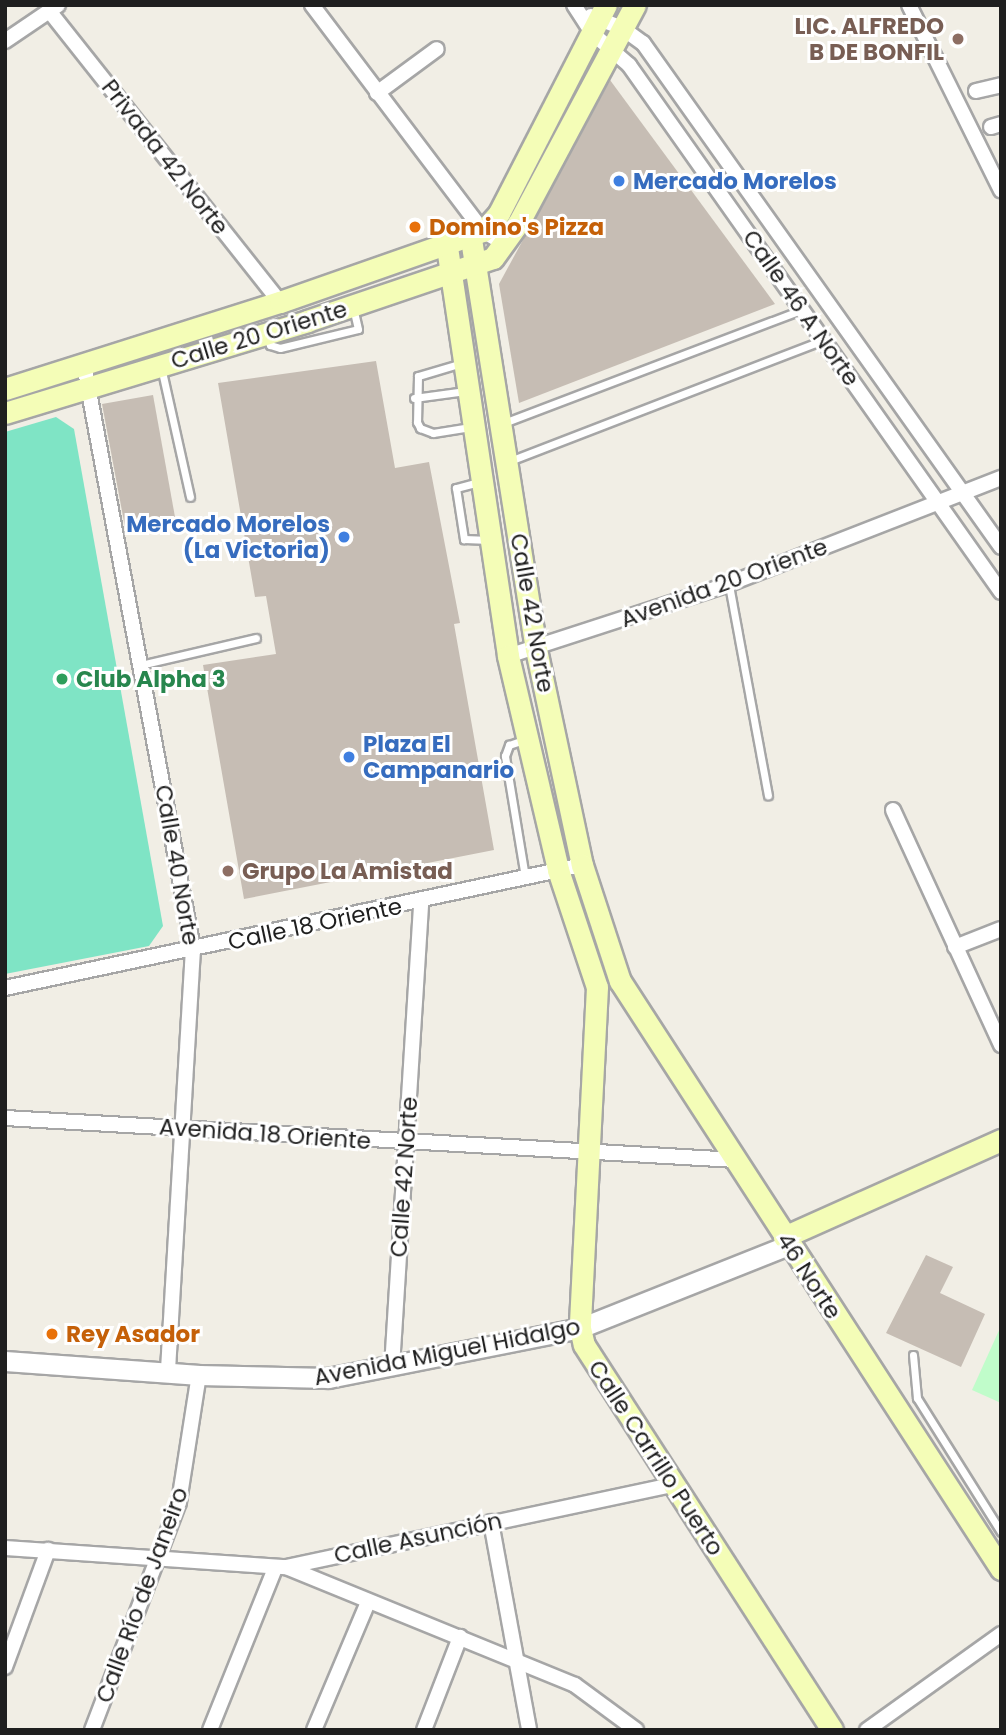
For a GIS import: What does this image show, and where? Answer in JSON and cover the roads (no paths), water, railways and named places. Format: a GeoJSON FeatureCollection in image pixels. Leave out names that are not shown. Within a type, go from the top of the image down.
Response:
{"type":"FeatureCollection","features":[{"type":"Feature","properties":{"kind":"main road"},"geometry":{"type":"LineString","coordinates":[[505,244],[635,5]]}},
{"type":"Feature","properties":{"kind":"main road"},"geometry":{"type":"LineString","coordinates":[[477,235],[499,213],[590,15]]}},
{"type":"Feature","properties":{"kind":"main road","name":"Calle 20 Oriente"},"geometry":{"type":"LineString","coordinates":[[5,389],[280,302],[477,235]]}},
{"type":"Feature","properties":{"kind":"main road","name":"Calle 42 Norte"},"geometry":{"type":"LineString","coordinates":[[477,235],[476,266],[536,649],[582,865],[620,981]]}},
{"type":"Feature","properties":{"kind":"main road","name":"Calle 20 Oriente"},"geometry":{"type":"LineString","coordinates":[[5,413],[476,266],[493,258],[505,244]]}},
{"type":"Feature","properties":{"kind":"main road","name":"Calle 42 Norte"},"geometry":{"type":"LineString","coordinates":[[447,247],[508,656],[558,870],[597,987]]}},
{"type":"Feature","properties":{"kind":"main road"},"geometry":{"type":"LineString","coordinates":[[597,987],[620,981]]}},
{"type":"Feature","properties":{"kind":"main road","name":"46 Norte"},"geometry":{"type":"LineString","coordinates":[[620,981],[1001,1569]]}},
{"type":"Feature","properties":{"kind":"main road","name":"Calle Carrillo Puerto"},"geometry":{"type":"LineString","coordinates":[[597,987],[580,1328],[593,1363],[832,1730]]}},
{"type":"Feature","properties":{"kind":"main road"},"geometry":{"type":"LineString","coordinates":[[787,1241],[1001,1140]]}},
{"type":"Feature","properties":{"kind":"main road"},"geometry":{"type":"LineString","coordinates":[[787,1241],[1001,1153]]}},
{"type":"Feature","properties":{"kind":"street"},"geometry":{"type":"LineString","coordinates":[[312,5],[477,235],[505,244]]}},
{"type":"Feature","properties":{"kind":"street"},"geometry":{"type":"LineString","coordinates":[[909,5],[1001,190]]}},
{"type":"Feature","properties":{"kind":"street"},"geometry":{"type":"LineString","coordinates":[[5,41],[54,9]]}},
{"type":"Feature","properties":{"kind":"street","name":"Privada 42 Norte"},"geometry":{"type":"LineString","coordinates":[[54,9],[280,302]]}},
{"type":"Feature","properties":{"kind":"street","name":"Calle 46 A Norte"},"geometry":{"type":"LineString","coordinates":[[590,15],[622,28],[643,43],[1001,547]]}},
{"type":"Feature","properties":{"kind":"street","name":"Calle 46 A Norte"},"geometry":{"type":"LineString","coordinates":[[590,15],[611,48],[629,65],[1001,592]]}},
{"type":"Feature","properties":{"kind":"street"},"geometry":{"type":"LineString","coordinates":[[377,93],[437,48]]}},
{"type":"Feature","properties":{"kind":"street"},"geometry":{"type":"LineString","coordinates":[[976,91],[1001,85]]}},
{"type":"Feature","properties":{"kind":"street"},"geometry":{"type":"LineString","coordinates":[[723,198],[744,185]]}},
{"type":"Feature","properties":{"kind":"street"},"geometry":{"type":"LineString","coordinates":[[844,369],[865,356]]}},
{"type":"Feature","properties":{"kind":"street","name":"Calle 40 Norte"},"geometry":{"type":"LineString","coordinates":[[84,365],[193,949],[168,1372]]}},
{"type":"Feature","properties":{"kind":"street","name":"Avenida 20 Oriente"},"geometry":{"type":"LineString","coordinates":[[508,656],[729,584],[1001,478]]}},
{"type":"Feature","properties":{"kind":"street"},"geometry":{"type":"LineString","coordinates":[[893,810],[1001,1045]]}},
{"type":"Feature","properties":{"kind":"street","name":"Calle 18 Oriente"},"geometry":{"type":"LineString","coordinates":[[5,988],[421,902],[582,865]]}},
{"type":"Feature","properties":{"kind":"street","name":"Calle 42 Norte"},"geometry":{"type":"LineString","coordinates":[[392,1367],[421,902]]}},
{"type":"Feature","properties":{"kind":"street"},"geometry":{"type":"LineString","coordinates":[[956,947],[1001,929]]}},
{"type":"Feature","properties":{"kind":"street","name":"Avenida 18 Oriente"},"geometry":{"type":"LineString","coordinates":[[5,1118],[736,1160]]}},
{"type":"Feature","properties":{"kind":"street","name":"Avenida Miguel Hidalgo"},"geometry":{"type":"LineString","coordinates":[[5,1361],[309,1380],[392,1367],[580,1328],[787,1241]]}},
{"type":"Feature","properties":{"kind":"street","name":"Calle Río de Janeiro"},"geometry":{"type":"LineString","coordinates":[[92,1730],[161,1557],[184,1484],[199,1375]]}},
{"type":"Feature","properties":{"kind":"street","name":"Calle Asunción"},"geometry":{"type":"LineString","coordinates":[[5,1548],[161,1557],[280,1568],[672,1485]]}},
{"type":"Feature","properties":{"kind":"street"},"geometry":{"type":"LineString","coordinates":[[491,1522],[529,1730]]}},
{"type":"Feature","properties":{"kind":"street"},"geometry":{"type":"LineString","coordinates":[[5,1667],[48,1550]]}},
{"type":"Feature","properties":{"kind":"street"},"geometry":{"type":"LineString","coordinates":[[210,1730],[280,1568],[516,1658],[591,1694],[636,1730]]}},
{"type":"Feature","properties":{"kind":"street"},"geometry":{"type":"LineString","coordinates":[[313,1730],[368,1602]]}},
{"type":"Feature","properties":{"kind":"street"},"geometry":{"type":"LineString","coordinates":[[867,1730],[1001,1634]]}},
{"type":"Feature","properties":{"kind":"street"},"geometry":{"type":"LineString","coordinates":[[425,1730],[460,1637]]}},
{"type":"Feature","properties":{"kind":"lane"},"geometry":{"type":"LineString","coordinates":[[501,424],[802,310]]}},
{"type":"Feature","properties":{"kind":"lane"},"geometry":{"type":"LineString","coordinates":[[507,462],[823,340]]}},
{"type":"Feature","properties":{"kind":"lane"},"geometry":{"type":"LineString","coordinates":[[466,362],[424,372],[415,383],[417,422],[426,432],[475,426]]}},
{"type":"Feature","properties":{"kind":"lane"},"geometry":{"type":"LineString","coordinates":[[161,366],[190,498]]}},
{"type":"Feature","properties":{"kind":"lane"},"geometry":{"type":"LineString","coordinates":[[415,398],[470,390]]}},
{"type":"Feature","properties":{"kind":"lane"},"geometry":{"type":"LineString","coordinates":[[729,584],[768,795]]}},
{"type":"Feature","properties":{"kind":"lane"},"geometry":{"type":"LineString","coordinates":[[140,664],[256,638]]}},
{"type":"Feature","properties":{"kind":"lane"},"geometry":{"type":"LineString","coordinates":[[525,877],[505,756],[509,745],[527,738]]}},
{"type":"Feature","properties":{"kind":"lane"},"geometry":{"type":"LineString","coordinates":[[913,1355],[917,1398],[1001,1532]]}},
{"type":"Feature","properties":{"kind":"place","name":"LIC. ALFREDO B DE BONFIL"},"geometry":{"type":"Point","coordinates":[958,39]}},
{"type":"Feature","properties":{"kind":"place","name":"Mercado Morelos"},"geometry":{"type":"Point","coordinates":[619,181]}},
{"type":"Feature","properties":{"kind":"place","name":"Domino's Pizza"},"geometry":{"type":"Point","coordinates":[415,227]}},
{"type":"Feature","properties":{"kind":"place","name":"Mercado Morelos (La Victoria)"},"geometry":{"type":"Point","coordinates":[344,537]}},
{"type":"Feature","properties":{"kind":"place","name":"Club Alpha 3"},"geometry":{"type":"Point","coordinates":[62,679]}},
{"type":"Feature","properties":{"kind":"place","name":"Plaza El Campanario"},"geometry":{"type":"Point","coordinates":[349,757]}},
{"type":"Feature","properties":{"kind":"place","name":"Grupo La Amistad"},"geometry":{"type":"Point","coordinates":[228,871]}},
{"type":"Feature","properties":{"kind":"place","name":"Rey Asador"},"geometry":{"type":"Point","coordinates":[52,1334]}}]}
